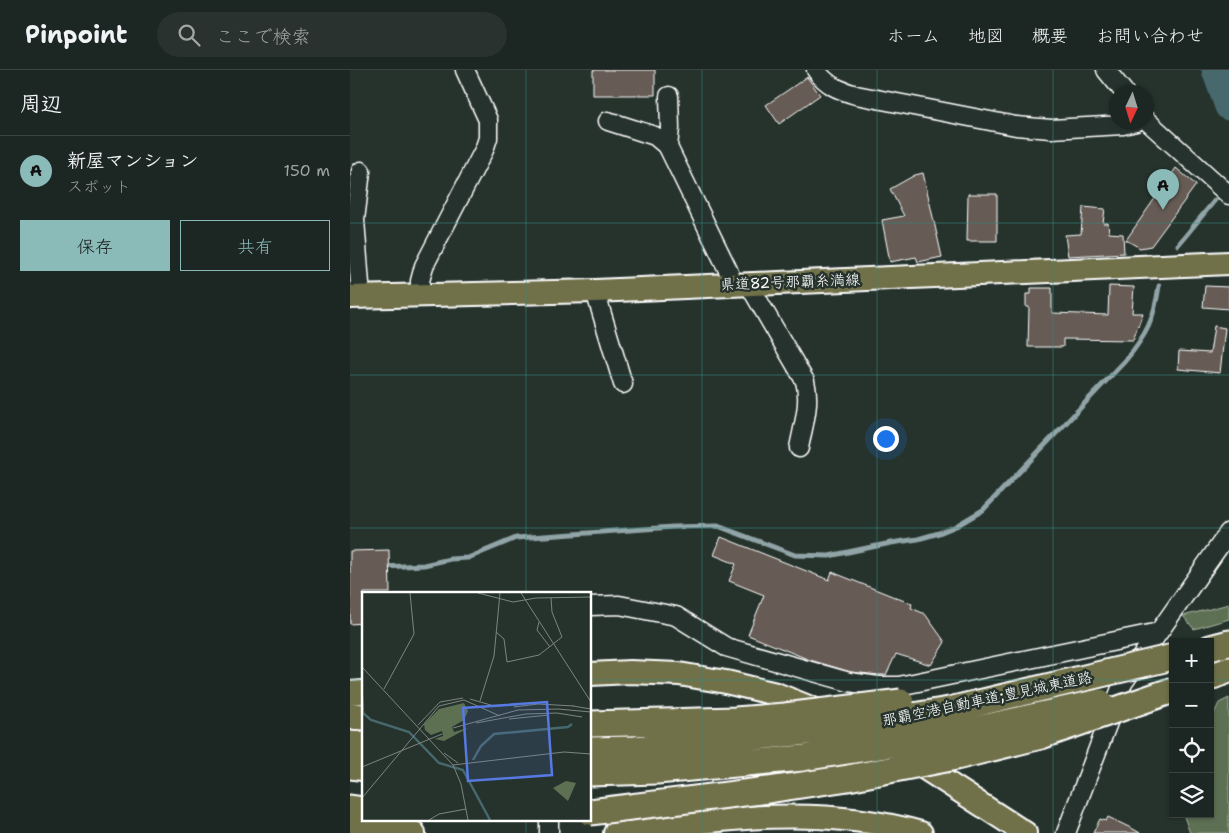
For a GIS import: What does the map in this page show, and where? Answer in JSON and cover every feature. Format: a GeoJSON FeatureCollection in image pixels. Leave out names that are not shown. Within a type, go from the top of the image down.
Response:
{"type":"FeatureCollection","features":[{"type":"Feature","properties":{"kind":"highway"},"geometry":{"type":"LineString","coordinates":[[591,724],[711,722],[795,715],[900,702],[1169,657]]}},
{"type":"Feature","properties":{"kind":"highway","name":"那覇空港自動車道;豊見城東道路"},"geometry":{"type":"LineString","coordinates":[[591,750],[635,749],[827,730],[949,710],[1169,657]]}},
{"type":"Feature","properties":{"kind":"highway"},"geometry":{"type":"LineString","coordinates":[[1214,674],[1229,670]]}},
{"type":"Feature","properties":{"kind":"highway","name":"那覇空港自動車道;豊見城東道路"},"geometry":{"type":"LineString","coordinates":[[591,773],[657,771],[803,758],[950,734],[1080,706],[1169,684]]}},
{"type":"Feature","properties":{"kind":"highway"},"geometry":{"type":"LineString","coordinates":[[591,812],[848,778],[956,757],[1041,736],[1169,691]]}},
{"type":"Feature","properties":{"kind":"main road","name":"県道82号那覇糸満線"},"geometry":{"type":"LineString","coordinates":[[356,297],[420,297],[595,291],[1229,263]]}},
{"type":"Feature","properties":{"kind":"main road"},"geometry":{"type":"LineString","coordinates":[[591,674],[630,672],[680,674],[726,682],[776,694],[819,710],[879,740],[1025,833]]}},
{"type":"Feature","properties":{"kind":"main road"},"geometry":{"type":"LineString","coordinates":[[615,833],[702,821],[811,815],[851,819],[921,833]]}},
{"type":"Feature","properties":{"kind":"main road"},"geometry":{"type":"LineString","coordinates":[[350,825],[414,833]]}},
{"type":"Feature","properties":{"kind":"street"},"geometry":{"type":"LineString","coordinates":[[420,297],[420,281],[424,266],[484,150],[488,138],[488,120],[465,70]]}},
{"type":"Feature","properties":{"kind":"street"},"geometry":{"type":"LineString","coordinates":[[816,70],[819,75],[836,89],[856,95],[1016,126],[1051,129],[1109,126]]}},
{"type":"Feature","properties":{"kind":"street"},"geometry":{"type":"LineString","coordinates":[[1106,70],[1118,85]]}},
{"type":"Feature","properties":{"kind":"street"},"geometry":{"type":"LineString","coordinates":[[668,147],[670,128],[669,96]]}},
{"type":"Feature","properties":{"kind":"street"},"geometry":{"type":"LineString","coordinates":[[608,121],[655,136],[668,147],[728,270],[740,284],[805,381],[808,392],[807,404],[799,448]]}},
{"type":"Feature","properties":{"kind":"street"},"geometry":{"type":"LineString","coordinates":[[1154,126],[1229,195]]}},
{"type":"Feature","properties":{"kind":"street"},"geometry":{"type":"LineString","coordinates":[[356,297],[355,220],[360,171]]}},
{"type":"Feature","properties":{"kind":"street"},"geometry":{"type":"LineString","coordinates":[[595,291],[623,384]]}},
{"type":"Feature","properties":{"kind":"street"},"geometry":{"type":"LineString","coordinates":[[1066,833],[1123,683],[1229,532]]}},
{"type":"Feature","properties":{"kind":"street"},"geometry":{"type":"LineString","coordinates":[[591,606],[619,605],[676,616],[726,647],[849,682],[878,686],[899,686],[1159,632]]}},
{"type":"Feature","properties":{"kind":"street"},"geometry":{"type":"LineString","coordinates":[[549,820],[549,833]]}},
{"type":"Feature","properties":{"kind":"green space"},"geometry":{"type":"Polygon","coordinates":[[[1229,604],[1229,619],[1194,629],[1183,616],[1229,604]]]}},
{"type":"Feature","properties":{"kind":"green space"},"geometry":{"type":"Polygon","coordinates":[[[1229,698],[1229,833],[1190,833],[1184,818],[1214,818],[1214,714],[1219,703],[1229,698]]]}},
{"type":"Feature","properties":{"kind":"building"},"geometry":{"type":"Polygon","coordinates":[[[593,70],[655,70],[655,95],[593,95],[593,70]]]}},
{"type":"Feature","properties":{"kind":"building"},"geometry":{"type":"Polygon","coordinates":[[[807,77],[820,95],[779,124],[766,105],[807,77]]]}},
{"type":"Feature","properties":{"kind":"building"},"geometry":{"type":"Polygon","coordinates":[[[1176,168],[1196,185],[1151,246],[1140,248],[1126,240],[1176,168]]]}},
{"type":"Feature","properties":{"kind":"building"},"geometry":{"type":"Polygon","coordinates":[[[923,173],[942,257],[918,262],[916,257],[890,262],[882,220],[904,216],[890,189],[915,175],[923,173]]]}},
{"type":"Feature","properties":{"kind":"building"},"geometry":{"type":"Polygon","coordinates":[[[968,194],[997,194],[997,241],[967,241],[968,194]]]}},
{"type":"Feature","properties":{"kind":"building"},"geometry":{"type":"Polygon","coordinates":[[[1083,207],[1105,209],[1103,223],[1108,223],[1109,233],[1123,234],[1124,253],[1068,256],[1065,235],[1081,234],[1083,207]]]}},
{"type":"Feature","properties":{"kind":"building"},"geometry":{"type":"Polygon","coordinates":[[[1109,286],[1134,287],[1132,313],[1143,313],[1133,340],[1063,339],[1063,347],[1028,347],[1029,307],[1026,307],[1026,294],[1031,294],[1031,288],[1052,288],[1052,313],[1108,315],[1109,286]]]}},
{"type":"Feature","properties":{"kind":"building"},"geometry":{"type":"Polygon","coordinates":[[[1205,286],[1229,287],[1229,309],[1203,307],[1205,286]]]}},
{"type":"Feature","properties":{"kind":"building"},"geometry":{"type":"Polygon","coordinates":[[[1214,326],[1225,328],[1220,373],[1178,369],[1179,351],[1210,353],[1214,326]]]}},
{"type":"Feature","properties":{"kind":"building"},"geometry":{"type":"Polygon","coordinates":[[[721,537],[829,580],[832,572],[912,604],[911,608],[925,614],[945,642],[931,665],[896,654],[886,675],[879,675],[851,672],[810,660],[748,635],[764,595],[729,581],[736,564],[714,555],[721,537]]]}},
{"type":"Feature","properties":{"kind":"building"},"geometry":{"type":"Polygon","coordinates":[[[389,550],[390,592],[362,592],[362,623],[350,624],[350,551],[389,550]]]}},
{"type":"Feature","properties":{"kind":"building"},"geometry":{"type":"Polygon","coordinates":[[[1108,817],[1140,833],[1093,833],[1100,819],[1106,821],[1108,817]]]}},
{"type":"Feature","properties":{"kind":"waterway"},"geometry":{"type":"LineString","coordinates":[[1216,70],[1229,106]]}},
{"type":"Feature","properties":{"kind":"waterway"},"geometry":{"type":"LineString","coordinates":[[1178,245],[1215,200]]}},
{"type":"Feature","properties":{"kind":"waterway"},"geometry":{"type":"LineString","coordinates":[[383,567],[424,565],[450,559],[468,558],[516,538],[673,527],[718,526],[795,555],[829,556],[918,539],[939,533],[956,526],[983,510],[1125,361],[1139,343],[1152,318],[1159,286]]}},
{"type":"Feature","properties":{"kind":"place","name":"新屋マンション"},"geometry":{"type":"Point","coordinates":[1163,210]}}]}
